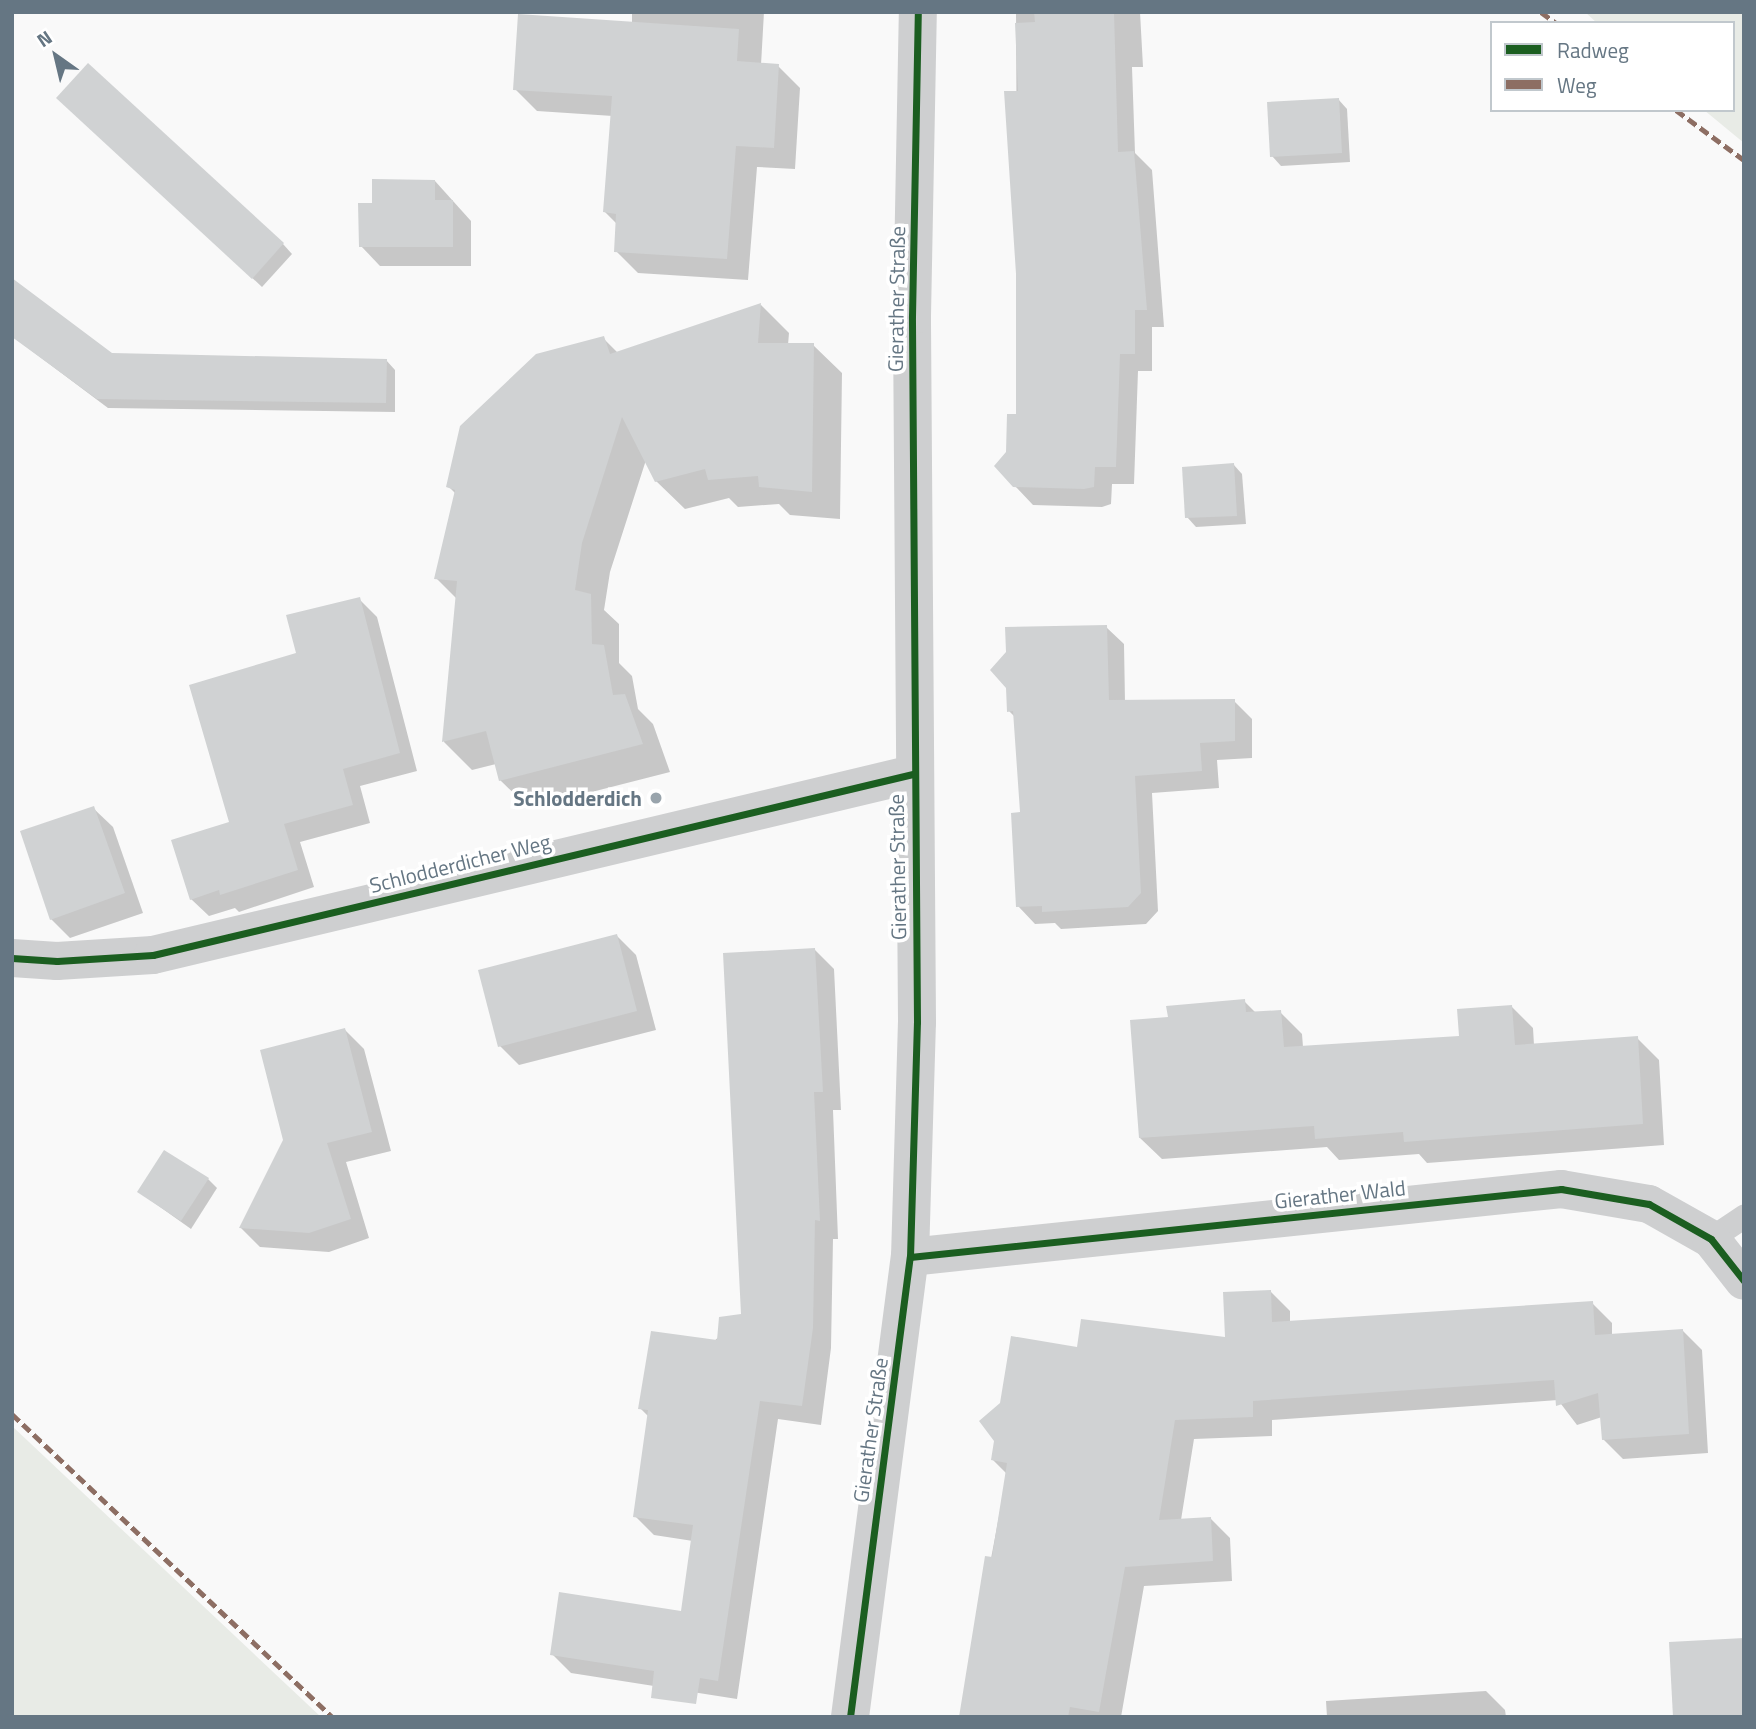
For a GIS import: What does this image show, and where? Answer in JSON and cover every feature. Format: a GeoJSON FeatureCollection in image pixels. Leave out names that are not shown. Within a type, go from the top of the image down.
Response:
{"type":"FeatureCollection","features":[{"type":"Feature","properties":{"kind":"street","name":"Gierather Straße"},"geometry":{"type":"LineString","coordinates":[[849,1717],[910,1256],[917,1023],[913,774],[912,316],[918,12]]}},
{"type":"Feature","properties":{"kind":"street","name":"Schlodderdicher Weg"},"geometry":{"type":"LineString","coordinates":[[12,958],[57,961],[153,955],[913,774]]}},
{"type":"Feature","properties":{"kind":"street","name":"Gierather Wald"},"geometry":{"type":"LineString","coordinates":[[910,1256],[1561,1189],[1649,1204],[1711,1239],[1744,1281]]}},
{"type":"Feature","properties":{"kind":"lane"},"geometry":{"type":"LineString","coordinates":[[1711,1239],[1744,1216]]}},
{"type":"Feature","properties":{"kind":"shaded area"},"geometry":{"type":"Polygon","coordinates":[[[1585,12],[1744,12],[1744,143],[1706,112],[1735,112],[1735,21],[1595,21],[1585,12]]]}},
{"type":"Feature","properties":{"kind":"shaded area"},"geometry":{"type":"Polygon","coordinates":[[[12,1426],[321,1717],[12,1717],[12,1426]]]}},
{"type":"Feature","properties":{"kind":"building"},"geometry":{"type":"Polygon","coordinates":[[[1034,12],[1114,12],[1118,152],[1134,151],[1147,310],[1135,310],[1135,354],[1120,354],[1116,467],[1095,467],[1094,487],[1084,489],[1013,487],[994,466],[1006,452],[1007,414],[1016,414],[1016,274],[1004,91],[1018,91],[1015,23],[1035,22],[1034,12]]]}},
{"type":"Feature","properties":{"kind":"building"},"geometry":{"type":"Polygon","coordinates":[[[518,14],[739,29],[737,61],[779,64],[774,148],[736,146],[727,259],[614,252],[616,214],[603,212],[612,96],[513,90],[518,14]]]}},
{"type":"Feature","properties":{"kind":"building"},"geometry":{"type":"Polygon","coordinates":[[[88,63],[284,243],[252,279],[56,98],[88,63]]]}},
{"type":"Feature","properties":{"kind":"building"},"geometry":{"type":"Polygon","coordinates":[[[1339,98],[1342,153],[1270,157],[1267,102],[1339,98]]]}},
{"type":"Feature","properties":{"kind":"building"},"geometry":{"type":"Polygon","coordinates":[[[372,179],[435,180],[435,200],[453,200],[453,247],[359,247],[358,203],[372,203],[372,179]]]}},
{"type":"Feature","properties":{"kind":"building"},"geometry":{"type":"Polygon","coordinates":[[[12,278],[112,353],[387,359],[386,403],[97,399],[12,337],[12,278]]]}},
{"type":"Feature","properties":{"kind":"building"},"geometry":{"type":"Polygon","coordinates":[[[761,303],[758,343],[814,343],[812,492],[759,487],[758,476],[708,480],[705,469],[655,482],[622,417],[582,543],[575,590],[591,594],[592,644],[604,645],[613,695],[625,694],[643,744],[499,781],[486,731],[442,742],[457,581],[434,579],[455,490],[446,487],[460,426],[536,354],[604,336],[610,354],[761,303]]]}},
{"type":"Feature","properties":{"kind":"building"},"geometry":{"type":"Polygon","coordinates":[[[1234,463],[1237,516],[1185,518],[1182,467],[1234,463]]]}},
{"type":"Feature","properties":{"kind":"building"},"geometry":{"type":"Polygon","coordinates":[[[360,597],[400,753],[343,769],[353,805],[284,824],[298,870],[220,895],[219,890],[190,900],[171,840],[229,822],[189,685],[296,653],[286,615],[360,597]]]}},
{"type":"Feature","properties":{"kind":"building"},"geometry":{"type":"Polygon","coordinates":[[[1107,625],[1109,700],[1235,699],[1235,741],[1200,743],[1202,771],[1135,776],[1141,893],[1128,907],[1042,912],[1042,906],[1016,907],[1011,813],[1020,812],[1013,711],[1007,712],[1006,688],[990,670],[1006,652],[1005,627],[1107,625]]]}},
{"type":"Feature","properties":{"kind":"building"},"geometry":{"type":"Polygon","coordinates":[[[94,806],[125,893],[50,920],[20,831],[94,806]]]}},
{"type":"Feature","properties":{"kind":"building"},"geometry":{"type":"Polygon","coordinates":[[[617,934],[637,1011],[498,1047],[478,970],[617,934]]]}},
{"type":"Feature","properties":{"kind":"building"},"geometry":{"type":"Polygon","coordinates":[[[815,948],[823,1092],[814,1092],[820,1221],[815,1220],[813,1328],[802,1406],[760,1401],[718,1681],[700,1678],[696,1704],[651,1698],[654,1671],[550,1655],[559,1592],[681,1611],[693,1525],[633,1517],[648,1410],[638,1409],[651,1331],[717,1340],[719,1317],[741,1314],[723,953],[815,948]]]}},
{"type":"Feature","properties":{"kind":"building"},"geometry":{"type":"Polygon","coordinates":[[[1245,999],[1246,1012],[1281,1010],[1284,1047],[1459,1036],[1457,1009],[1512,1005],[1515,1045],[1638,1036],[1643,1124],[1404,1142],[1403,1132],[1315,1139],[1314,1126],[1139,1138],[1130,1020],[1168,1017],[1166,1006],[1245,999]]]}},
{"type":"Feature","properties":{"kind":"building"},"geometry":{"type":"Polygon","coordinates":[[[345,1028],[372,1132],[327,1143],[351,1219],[309,1233],[239,1228],[283,1140],[260,1050],[345,1028]]]}},
{"type":"Feature","properties":{"kind":"building"},"geometry":{"type":"Polygon","coordinates":[[[164,1150],[209,1178],[181,1221],[137,1192],[164,1150]]]}},
{"type":"Feature","properties":{"kind":"building"},"geometry":{"type":"Polygon","coordinates":[[[1271,1290],[1272,1322],[1593,1301],[1595,1335],[1683,1329],[1689,1434],[1602,1440],[1598,1393],[1556,1406],[1554,1380],[1253,1401],[1253,1417],[1175,1420],[1159,1520],[1211,1517],[1213,1561],[1125,1567],[1099,1712],[1070,1707],[1068,1717],[959,1717],[985,1556],[992,1557],[1007,1463],[991,1460],[994,1441],[979,1421],[1000,1403],[1011,1336],[1077,1347],[1081,1319],[1225,1337],[1223,1292],[1271,1290]]]}},
{"type":"Feature","properties":{"kind":"building"},"geometry":{"type":"Polygon","coordinates":[[[1744,1638],[1744,1717],[1673,1717],[1669,1642],[1744,1638]]]}},
{"type":"Feature","properties":{"kind":"marked path"},"geometry":{"type":"LineString","coordinates":[[1541,12],[1553,21]]}},
{"type":"Feature","properties":{"kind":"marked path"},"geometry":{"type":"LineString","coordinates":[[1679,112],[1744,160]]}},
{"type":"Feature","properties":{"kind":"marked path"},"geometry":{"type":"LineString","coordinates":[[12,1414],[332,1717]]}},
{"type":"Feature","properties":{"kind":"cycle path"},"geometry":{"type":"LineString","coordinates":[[850,1717],[910,1257],[917,1022],[912,316],[918,12]]}},
{"type":"Feature","properties":{"kind":"cycle path"},"geometry":{"type":"LineString","coordinates":[[12,958],[57,961],[153,955],[913,774]]}},
{"type":"Feature","properties":{"kind":"cycle path"},"geometry":{"type":"LineString","coordinates":[[910,1257],[1561,1189],[1649,1204],[1711,1239],[1744,1281]]}},
{"type":"Feature","properties":{"kind":"place","name":"Schlodderdich"},"geometry":{"type":"Point","coordinates":[656,798]}}]}
